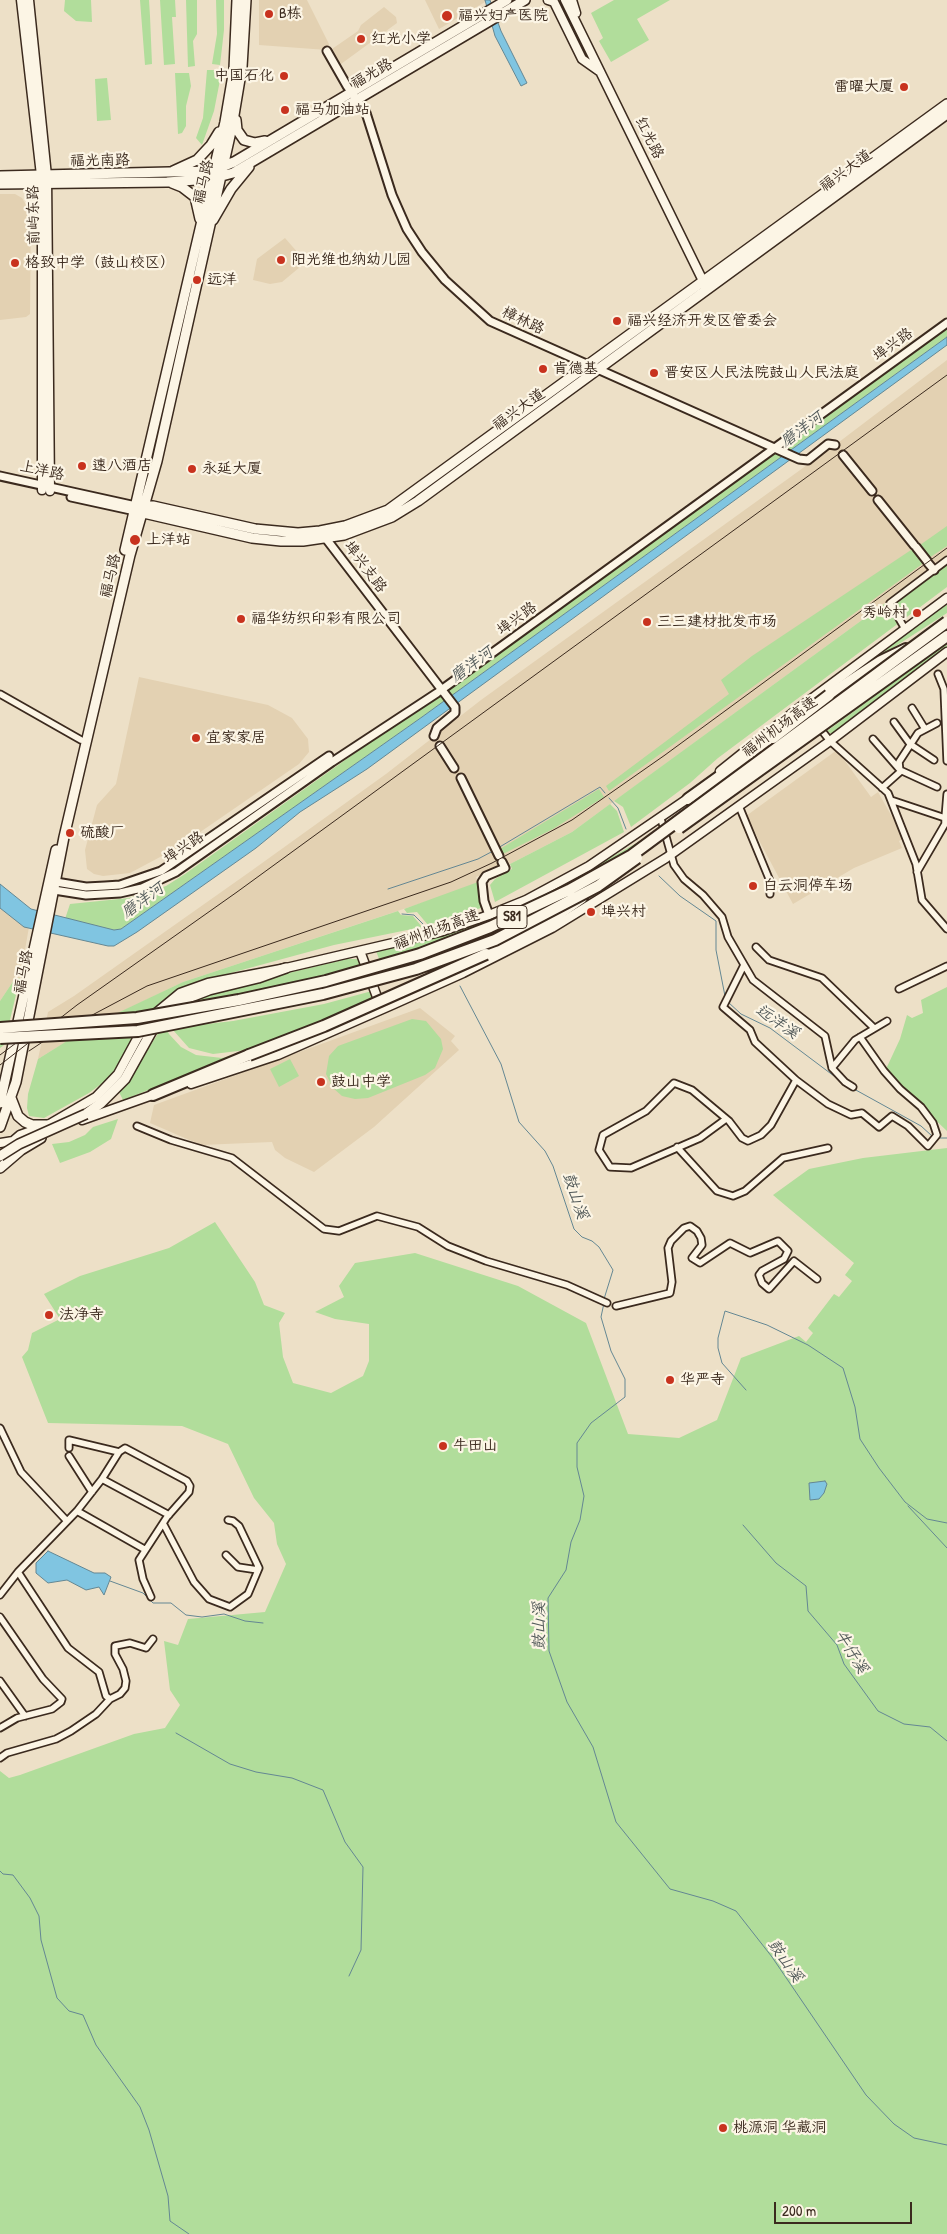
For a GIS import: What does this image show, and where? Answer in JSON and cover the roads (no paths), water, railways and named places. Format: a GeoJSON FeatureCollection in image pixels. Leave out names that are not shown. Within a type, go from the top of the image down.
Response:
{"type":"FeatureCollection","features":[{"type":"Feature","properties":{"kind":"highway","name":"福州机场高速"},"geometry":{"type":"LineString","coordinates":[[0,1028],[137,1018],[239,1000],[326,981],[420,954],[467,938],[569,890],[632,855],[947,622]]}},
{"type":"Feature","properties":{"kind":"highway","name":"福州机场高速"},"geometry":{"type":"LineString","coordinates":[[0,1038],[138,1032],[323,994],[416,969],[495,940],[598,886],[947,636]]}},
{"type":"Feature","properties":{"kind":"highway"},"geometry":{"type":"LineString","coordinates":[[688,799],[829,696],[881,661],[918,643]]}},
{"type":"Feature","properties":{"kind":"highway"},"geometry":{"type":"LineString","coordinates":[[153,1095],[324,1026],[486,954],[555,917],[598,886]]}},
{"type":"Feature","properties":{"kind":"main road","name":"前屿东路"},"geometry":{"type":"LineString","coordinates":[[20,0],[45,180]]}},
{"type":"Feature","properties":{"kind":"main road","name":"前屿东路"},"geometry":{"type":"LineString","coordinates":[[29,0],[45,180],[46,488]]}},
{"type":"Feature","properties":{"kind":"main road","name":"福马路"},"geometry":{"type":"LineString","coordinates":[[0,1103],[42,932],[81,740],[139,509],[156,461],[207,232],[234,69],[237,0]]}},
{"type":"Feature","properties":{"kind":"main road","name":"福马路"},"geometry":{"type":"LineString","coordinates":[[47,909],[55,886],[200,224],[235,107],[242,67],[246,0]]}},
{"type":"Feature","properties":{"kind":"main road","name":"福光路"},"geometry":{"type":"LineString","coordinates":[[216,174],[233,173],[258,159],[507,0]]}},
{"type":"Feature","properties":{"kind":"main road","name":"福光路"},"geometry":{"type":"LineString","coordinates":[[216,174],[279,135],[354,96],[525,0]]}},
{"type":"Feature","properties":{"kind":"main road"},"geometry":{"type":"LineString","coordinates":[[548,0],[554,2],[582,59],[600,72]]}},
{"type":"Feature","properties":{"kind":"main road","name":"红光路"},"geometry":{"type":"LineString","coordinates":[[565,0],[706,285]]}},
{"type":"Feature","properties":{"kind":"main road"},"geometry":{"type":"LineString","coordinates":[[572,0],[587,36],[592,57]]}},
{"type":"Feature","properties":{"kind":"main road","name":"福兴大道"},"geometry":{"type":"LineString","coordinates":[[139,509],[153,506],[255,530],[323,535],[371,518],[402,502],[594,368],[947,104]]}},
{"type":"Feature","properties":{"kind":"main road"},"geometry":{"type":"LineString","coordinates":[[235,107],[237,130],[244,140],[258,143],[279,135]]}},
{"type":"Feature","properties":{"kind":"main road","name":"福兴大道"},"geometry":{"type":"LineString","coordinates":[[706,285],[947,114]]}},
{"type":"Feature","properties":{"kind":"main road"},"geometry":{"type":"LineString","coordinates":[[165,178],[197,160],[211,144],[225,122]]}},
{"type":"Feature","properties":{"kind":"main road"},"geometry":{"type":"LineString","coordinates":[[207,232],[231,189],[242,174],[258,159]]}},
{"type":"Feature","properties":{"kind":"main road","name":"福光南路"},"geometry":{"type":"LineString","coordinates":[[0,184],[45,180],[165,178],[216,174]]}},
{"type":"Feature","properties":{"kind":"main road","name":"福光南路"},"geometry":{"type":"LineString","coordinates":[[0,176],[45,180]]}},
{"type":"Feature","properties":{"kind":"main road"},"geometry":{"type":"LineString","coordinates":[[165,178],[195,197],[200,224]]}},
{"type":"Feature","properties":{"kind":"main road"},"geometry":{"type":"LineString","coordinates":[[0,1143],[13,1141],[20,1135],[48,1125],[82,1107],[109,1085],[126,1061],[147,1024],[167,1002],[180,994],[208,983],[286,968],[440,932],[526,900],[589,866],[688,799],[736,757],[947,598]]}},
{"type":"Feature","properties":{"kind":"main road"},"geometry":{"type":"LineString","coordinates":[[0,1149],[41,1138],[104,1110],[278,1055],[463,973],[544,932],[597,902],[670,854],[830,741],[947,652]]}},
{"type":"Feature","properties":{"kind":"main road","name":"福马路"},"geometry":{"type":"LineString","coordinates":[[0,1127],[11,1098],[42,932]]}},
{"type":"Feature","properties":{"kind":"main road"},"geometry":{"type":"LineString","coordinates":[[360,951],[382,1009]]}},
{"type":"Feature","properties":{"kind":"main road"},"geometry":{"type":"LineString","coordinates":[[0,1156],[19,1144],[86,1114],[101,1103],[125,1079],[154,1027],[172,1008],[183,1000],[209,990],[258,978],[286,968]]}},
{"type":"Feature","properties":{"kind":"main road"},"geometry":{"type":"LineString","coordinates":[[11,1098],[18,1116],[25,1122],[32,1125],[48,1125]]}},
{"type":"Feature","properties":{"kind":"main road"},"geometry":{"type":"LineString","coordinates":[[0,1168],[41,1138]]}},
{"type":"Feature","properties":{"kind":"street","name":"樟林路"},"geometry":{"type":"LineString","coordinates":[[327,51],[366,113],[397,210],[407,229],[428,260],[462,296],[490,321],[799,459],[808,460],[828,444],[835,445]]}},
{"type":"Feature","properties":{"kind":"street","name":"埠兴路"},"geometry":{"type":"LineString","coordinates":[[55,886],[86,895],[107,895],[142,888],[165,878],[331,759],[441,690],[947,323]]}},
{"type":"Feature","properties":{"kind":"street"},"geometry":{"type":"LineString","coordinates":[[843,455],[872,491]]}},
{"type":"Feature","properties":{"kind":"street","name":"上洋路"},"geometry":{"type":"LineString","coordinates":[[0,476],[139,509]]}},
{"type":"Feature","properties":{"kind":"street","name":"上洋路"},"geometry":{"type":"LineString","coordinates":[[0,481],[46,488]]}},
{"type":"Feature","properties":{"kind":"street"},"geometry":{"type":"LineString","coordinates":[[878,500],[934,570]]}},
{"type":"Feature","properties":{"kind":"street","name":"埠兴支路"},"geometry":{"type":"LineString","coordinates":[[323,535],[455,707],[455,714],[437,728],[434,736]]}},
{"type":"Feature","properties":{"kind":"street"},"geometry":{"type":"LineString","coordinates":[[905,629],[890,603],[947,560]]}},
{"type":"Feature","properties":{"kind":"street"},"geometry":{"type":"LineString","coordinates":[[938,674],[944,689],[947,761]]}},
{"type":"Feature","properties":{"kind":"street"},"geometry":{"type":"LineString","coordinates":[[0,694],[81,740]]}},
{"type":"Feature","properties":{"kind":"street"},"geometry":{"type":"LineString","coordinates":[[804,705],[830,741],[882,788],[891,800],[918,872],[922,900],[947,929]]}},
{"type":"Feature","properties":{"kind":"street"},"geometry":{"type":"LineString","coordinates":[[912,708],[926,729]]}},
{"type":"Feature","properties":{"kind":"street"},"geometry":{"type":"LineString","coordinates":[[894,722],[910,744],[934,760]]}},
{"type":"Feature","properties":{"kind":"street"},"geometry":{"type":"LineString","coordinates":[[900,770],[899,762],[918,732],[937,723]]}},
{"type":"Feature","properties":{"kind":"street"},"geometry":{"type":"LineString","coordinates":[[873,739],[900,770],[937,786]]}},
{"type":"Feature","properties":{"kind":"street"},"geometry":{"type":"LineString","coordinates":[[440,746],[454,768]]}},
{"type":"Feature","properties":{"kind":"street"},"geometry":{"type":"LineString","coordinates":[[882,788],[900,770]]}},
{"type":"Feature","properties":{"kind":"street"},"geometry":{"type":"LineString","coordinates":[[461,778],[502,862],[482,882],[484,902],[489,915]]}},
{"type":"Feature","properties":{"kind":"street"},"geometry":{"type":"LineString","coordinates":[[918,872],[945,824],[947,794]]}},
{"type":"Feature","properties":{"kind":"street"},"geometry":{"type":"LineString","coordinates":[[891,800],[945,818]]}},
{"type":"Feature","properties":{"kind":"street"},"geometry":{"type":"LineString","coordinates":[[739,806],[770,882],[770,894]]}},
{"type":"Feature","properties":{"kind":"street"},"geometry":{"type":"LineString","coordinates":[[661,819],[674,865],[684,879],[703,895],[722,917],[728,938],[753,980],[824,1036],[832,1068],[845,1082],[853,1087]]}},
{"type":"Feature","properties":{"kind":"street"},"geometry":{"type":"LineString","coordinates":[[756,947],[769,960],[822,978],[873,1027]]}},
{"type":"Feature","properties":{"kind":"street"},"geometry":{"type":"LineString","coordinates":[[744,965],[723,1007],[750,1030],[755,1042],[796,1080],[828,1104],[851,1115],[862,1113],[879,1127],[892,1116],[908,1126],[928,1146],[937,1135],[933,1123],[921,1107],[894,1083],[860,1037]]}},
{"type":"Feature","properties":{"kind":"street"},"geometry":{"type":"LineString","coordinates":[[899,989],[947,966]]}},
{"type":"Feature","properties":{"kind":"street"},"geometry":{"type":"LineString","coordinates":[[832,1068],[860,1037],[873,1027],[887,1021]]}},
{"type":"Feature","properties":{"kind":"street"},"geometry":{"type":"LineString","coordinates":[[726,1119],[700,1138],[631,1168],[610,1167],[599,1150],[603,1135],[646,1111],[674,1082],[692,1090],[726,1119],[742,1138],[748,1141],[761,1135],[771,1125],[796,1080]]}},
{"type":"Feature","properties":{"kind":"street"},"geometry":{"type":"LineString","coordinates":[[137,1126],[170,1140],[232,1158],[324,1229],[339,1231],[377,1216],[418,1227],[448,1246],[486,1261],[566,1285],[606,1303]]}},
{"type":"Feature","properties":{"kind":"street"},"geometry":{"type":"LineString","coordinates":[[677,1147],[717,1191],[733,1196],[745,1191],[783,1158],[828,1148]]}},
{"type":"Feature","properties":{"kind":"street"},"geometry":{"type":"LineString","coordinates":[[616,1306],[670,1293],[671,1271],[668,1248],[671,1241],[684,1228],[690,1226],[697,1231],[701,1238],[702,1245],[692,1258],[700,1263],[730,1243],[750,1253],[778,1241],[788,1251],[784,1259],[759,1276],[762,1284],[769,1289],[794,1261],[817,1279]]}},
{"type":"Feature","properties":{"kind":"street"},"geometry":{"type":"LineString","coordinates":[[0,1428],[21,1472],[66,1520]]}},
{"type":"Feature","properties":{"kind":"street"},"geometry":{"type":"LineString","coordinates":[[69,1448],[69,1440],[119,1452]]}},
{"type":"Feature","properties":{"kind":"street"},"geometry":{"type":"LineString","coordinates":[[0,1596],[18,1572],[76,1511],[102,1479],[119,1452],[125,1448],[187,1481],[190,1486],[189,1492],[169,1515],[139,1560],[143,1579],[151,1597]]}},
{"type":"Feature","properties":{"kind":"street"},"geometry":{"type":"LineString","coordinates":[[69,1456],[92,1492]]}},
{"type":"Feature","properties":{"kind":"street"},"geometry":{"type":"LineString","coordinates":[[102,1479],[169,1515]]}},
{"type":"Feature","properties":{"kind":"street"},"geometry":{"type":"LineString","coordinates":[[76,1511],[144,1550]]}},
{"type":"Feature","properties":{"kind":"street"},"geometry":{"type":"LineString","coordinates":[[164,1525],[194,1582],[209,1599],[230,1607],[248,1594],[258,1570],[239,1526],[233,1521],[228,1520]]}},
{"type":"Feature","properties":{"kind":"street"},"geometry":{"type":"LineString","coordinates":[[226,1555],[238,1566],[258,1570]]}},
{"type":"Feature","properties":{"kind":"street"},"geometry":{"type":"LineString","coordinates":[[18,1572],[68,1648],[99,1672],[106,1696],[110,1699]]}},
{"type":"Feature","properties":{"kind":"street"},"geometry":{"type":"LineString","coordinates":[[0,1617],[43,1679],[62,1699],[52,1710],[25,1716],[0,1728]]}},
{"type":"Feature","properties":{"kind":"street"},"geometry":{"type":"LineString","coordinates":[[0,1758],[7,1753],[56,1739],[96,1714],[110,1699],[120,1694],[125,1688],[126,1681],[123,1669],[115,1654],[115,1646],[130,1643],[146,1648],[153,1639]]}},
{"type":"Feature","properties":{"kind":"street"},"geometry":{"type":"LineString","coordinates":[[0,1682],[25,1716]]}},
{"type":"Feature","properties":{"kind":"water"},"geometry":{"type":"Polygon","coordinates":[[[485,0],[490,0],[501,31],[527,83],[521,86],[495,36],[485,0]]]}},
{"type":"Feature","properties":{"kind":"water"},"geometry":{"type":"Polygon","coordinates":[[[947,337],[947,345],[367,769],[300,812],[256,848],[137,932],[114,946],[24,927],[0,908],[0,884],[31,909],[114,930],[121,929],[422,717],[947,337]]]}},
{"type":"Feature","properties":{"kind":"water"},"geometry":{"type":"Polygon","coordinates":[[[825,1481],[827,1484],[824,1493],[819,1499],[810,1500],[809,1483],[825,1481]]]}},
{"type":"Feature","properties":{"kind":"water"},"geometry":{"type":"Polygon","coordinates":[[[48,1551],[94,1573],[105,1573],[111,1577],[104,1595],[99,1587],[86,1590],[67,1580],[48,1583],[36,1573],[36,1563],[48,1551]]]}},
{"type":"Feature","properties":{"kind":"waterway","name":"远洋溪"},"geometry":{"type":"LineString","coordinates":[[498,848],[600,787],[605,793]]}},
{"type":"Feature","properties":{"kind":"waterway","name":"远洋溪"},"geometry":{"type":"LineString","coordinates":[[609,798],[618,808],[626,829]]}},
{"type":"Feature","properties":{"kind":"waterway","name":"远洋溪"},"geometry":{"type":"LineString","coordinates":[[388,889],[478,859],[493,851]]}},
{"type":"Feature","properties":{"kind":"waterway","name":"远洋溪"},"geometry":{"type":"LineString","coordinates":[[659,876],[680,896],[716,921],[716,950],[725,996]]}},
{"type":"Feature","properties":{"kind":"waterway"},"geometry":{"type":"LineString","coordinates":[[402,914],[414,915],[423,924]]}},
{"type":"Feature","properties":{"kind":"waterway","name":"鼓山溪"},"geometry":{"type":"LineString","coordinates":[[460,986],[501,1064],[519,1122],[545,1151],[553,1166],[574,1229],[582,1237],[592,1241],[599,1247],[613,1270],[604,1299]]}},
{"type":"Feature","properties":{"kind":"waterway","name":"远洋溪"},"geometry":{"type":"LineString","coordinates":[[728,1002],[741,1014],[770,1028],[842,1082]]}},
{"type":"Feature","properties":{"kind":"waterway","name":"远洋溪"},"geometry":{"type":"LineString","coordinates":[[854,1089],[921,1126],[932,1136]]}},
{"type":"Feature","properties":{"kind":"waterway","name":"远洋溪"},"geometry":{"type":"LineString","coordinates":[[938,1138],[947,1138]]}},
{"type":"Feature","properties":{"kind":"waterway","name":"鼓山溪"},"geometry":{"type":"LineString","coordinates":[[604,1303],[601,1317],[611,1351],[625,1379],[625,1397],[591,1423],[577,1443],[577,1467],[584,1496],[580,1520],[571,1542],[566,1570],[548,1598],[549,1651],[567,1702],[593,1747],[616,1822],[670,1889],[713,1901],[736,1911],[772,1957],[866,2095],[894,2124],[914,2138],[947,2145]]}},
{"type":"Feature","properties":{"kind":"waterway"},"geometry":{"type":"LineString","coordinates":[[746,1390],[722,1363],[718,1348],[718,1338],[725,1311],[767,1325],[808,1345],[843,1368],[855,1407],[860,1439],[879,1468],[905,1502],[927,1519],[947,1523]]}},
{"type":"Feature","properties":{"kind":"waterway"},"geometry":{"type":"LineString","coordinates":[[908,1506],[947,1548]]}},
{"type":"Feature","properties":{"kind":"waterway","name":"牛仔溪"},"geometry":{"type":"LineString","coordinates":[[743,1525],[776,1563],[806,1586],[808,1611],[837,1645],[844,1664],[878,1711],[904,1724],[930,1727],[947,1741]]}},
{"type":"Feature","properties":{"kind":"waterway"},"geometry":{"type":"LineString","coordinates":[[110,1581],[143,1593],[153,1603],[171,1603],[186,1615],[202,1617],[224,1614],[245,1621],[263,1623]]}},
{"type":"Feature","properties":{"kind":"waterway"},"geometry":{"type":"LineString","coordinates":[[176,1733],[230,1764],[256,1772],[292,1778],[323,1790],[345,1842],[363,1867],[361,1950],[349,1976]]}},
{"type":"Feature","properties":{"kind":"waterway"},"geometry":{"type":"LineString","coordinates":[[0,1871],[3,1874],[13,1875],[30,1898],[39,1916],[41,1940],[57,1998],[69,2011],[83,2015],[96,2045],[140,2107],[149,2130],[168,2196],[170,2221],[189,2234]]}},
{"type":"Feature","properties":{"kind":"railway"},"geometry":{"type":"LineString","coordinates":[[0,1065],[77,1005],[237,892],[947,375]]}},
{"type":"Feature","properties":{"kind":"railway"},"geometry":{"type":"LineString","coordinates":[[29,1051],[47,1039],[147,986],[451,882],[492,863],[572,820],[665,755],[947,548]]}},
{"type":"Feature","properties":{"kind":"railway"},"geometry":{"type":"LineString","coordinates":[[0,1055],[40,1025]]}},
{"type":"Feature","properties":{"kind":"place","name":"B栋"},"geometry":{"type":"Point","coordinates":[269,14]}},
{"type":"Feature","properties":{"kind":"place","name":"福兴妇产医院"},"geometry":{"type":"Point","coordinates":[447,16]}},
{"type":"Feature","properties":{"kind":"place","name":"红光小学"},"geometry":{"type":"Point","coordinates":[361,39]}},
{"type":"Feature","properties":{"kind":"place","name":"中国石化"},"geometry":{"type":"Point","coordinates":[284,76]}},
{"type":"Feature","properties":{"kind":"place","name":"雷曜大厦"},"geometry":{"type":"Point","coordinates":[904,87]}},
{"type":"Feature","properties":{"kind":"place","name":"福马加油站"},"geometry":{"type":"Point","coordinates":[285,110]}},
{"type":"Feature","properties":{"kind":"place","name":"阳光维也纳幼儿园"},"geometry":{"type":"Point","coordinates":[281,260]}},
{"type":"Feature","properties":{"kind":"place","name":"格致中学（鼓山校区）"},"geometry":{"type":"Point","coordinates":[15,263]}},
{"type":"Feature","properties":{"kind":"place","name":"远洋"},"geometry":{"type":"Point","coordinates":[197,280]}},
{"type":"Feature","properties":{"kind":"place","name":"福兴经济开发区管委会"},"geometry":{"type":"Point","coordinates":[617,321]}},
{"type":"Feature","properties":{"kind":"place","name":"肯德基"},"geometry":{"type":"Point","coordinates":[543,369]}},
{"type":"Feature","properties":{"kind":"place","name":"晋安区人民法院鼓山人民法庭"},"geometry":{"type":"Point","coordinates":[654,373]}},
{"type":"Feature","properties":{"kind":"place","name":"速八酒店"},"geometry":{"type":"Point","coordinates":[82,466]}},
{"type":"Feature","properties":{"kind":"place","name":"永延大厦"},"geometry":{"type":"Point","coordinates":[192,469]}},
{"type":"Feature","properties":{"kind":"place","name":"上洋站"},"geometry":{"type":"Point","coordinates":[135,540]}},
{"type":"Feature","properties":{"kind":"place","name":"秀岭村"},"geometry":{"type":"Point","coordinates":[917,613]}},
{"type":"Feature","properties":{"kind":"place","name":"福华纺织印彩有限公司"},"geometry":{"type":"Point","coordinates":[241,619]}},
{"type":"Feature","properties":{"kind":"place","name":"三三建材批发市场"},"geometry":{"type":"Point","coordinates":[647,622]}},
{"type":"Feature","properties":{"kind":"place","name":"宜家家居"},"geometry":{"type":"Point","coordinates":[196,738]}},
{"type":"Feature","properties":{"kind":"place","name":"硫酸厂"},"geometry":{"type":"Point","coordinates":[70,833]}},
{"type":"Feature","properties":{"kind":"place","name":"白云洞停车场"},"geometry":{"type":"Point","coordinates":[753,886]}},
{"type":"Feature","properties":{"kind":"place","name":"埠兴村"},"geometry":{"type":"Point","coordinates":[591,912]}},
{"type":"Feature","properties":{"kind":"place","name":"鼓山中学"},"geometry":{"type":"Point","coordinates":[321,1082]}},
{"type":"Feature","properties":{"kind":"place","name":"法净寺"},"geometry":{"type":"Point","coordinates":[49,1315]}},
{"type":"Feature","properties":{"kind":"place","name":"华严寺"},"geometry":{"type":"Point","coordinates":[670,1380]}},
{"type":"Feature","properties":{"kind":"place","name":"牛田山"},"geometry":{"type":"Point","coordinates":[443,1446]}},
{"type":"Feature","properties":{"kind":"place","name":"桃源洞 华藏洞"},"geometry":{"type":"Point","coordinates":[723,2128]}},
{"type":"Feature","properties":{"kind":"water label","name":"磨洋河"},"geometry":{"type":"Point","coordinates":[802,430]}},
{"type":"Feature","properties":{"kind":"water label","name":"磨洋河"},"geometry":{"type":"Point","coordinates":[472,665]}},
{"type":"Feature","properties":{"kind":"water label","name":"磨洋河"},"geometry":{"type":"Point","coordinates":[143,901]}}]}
